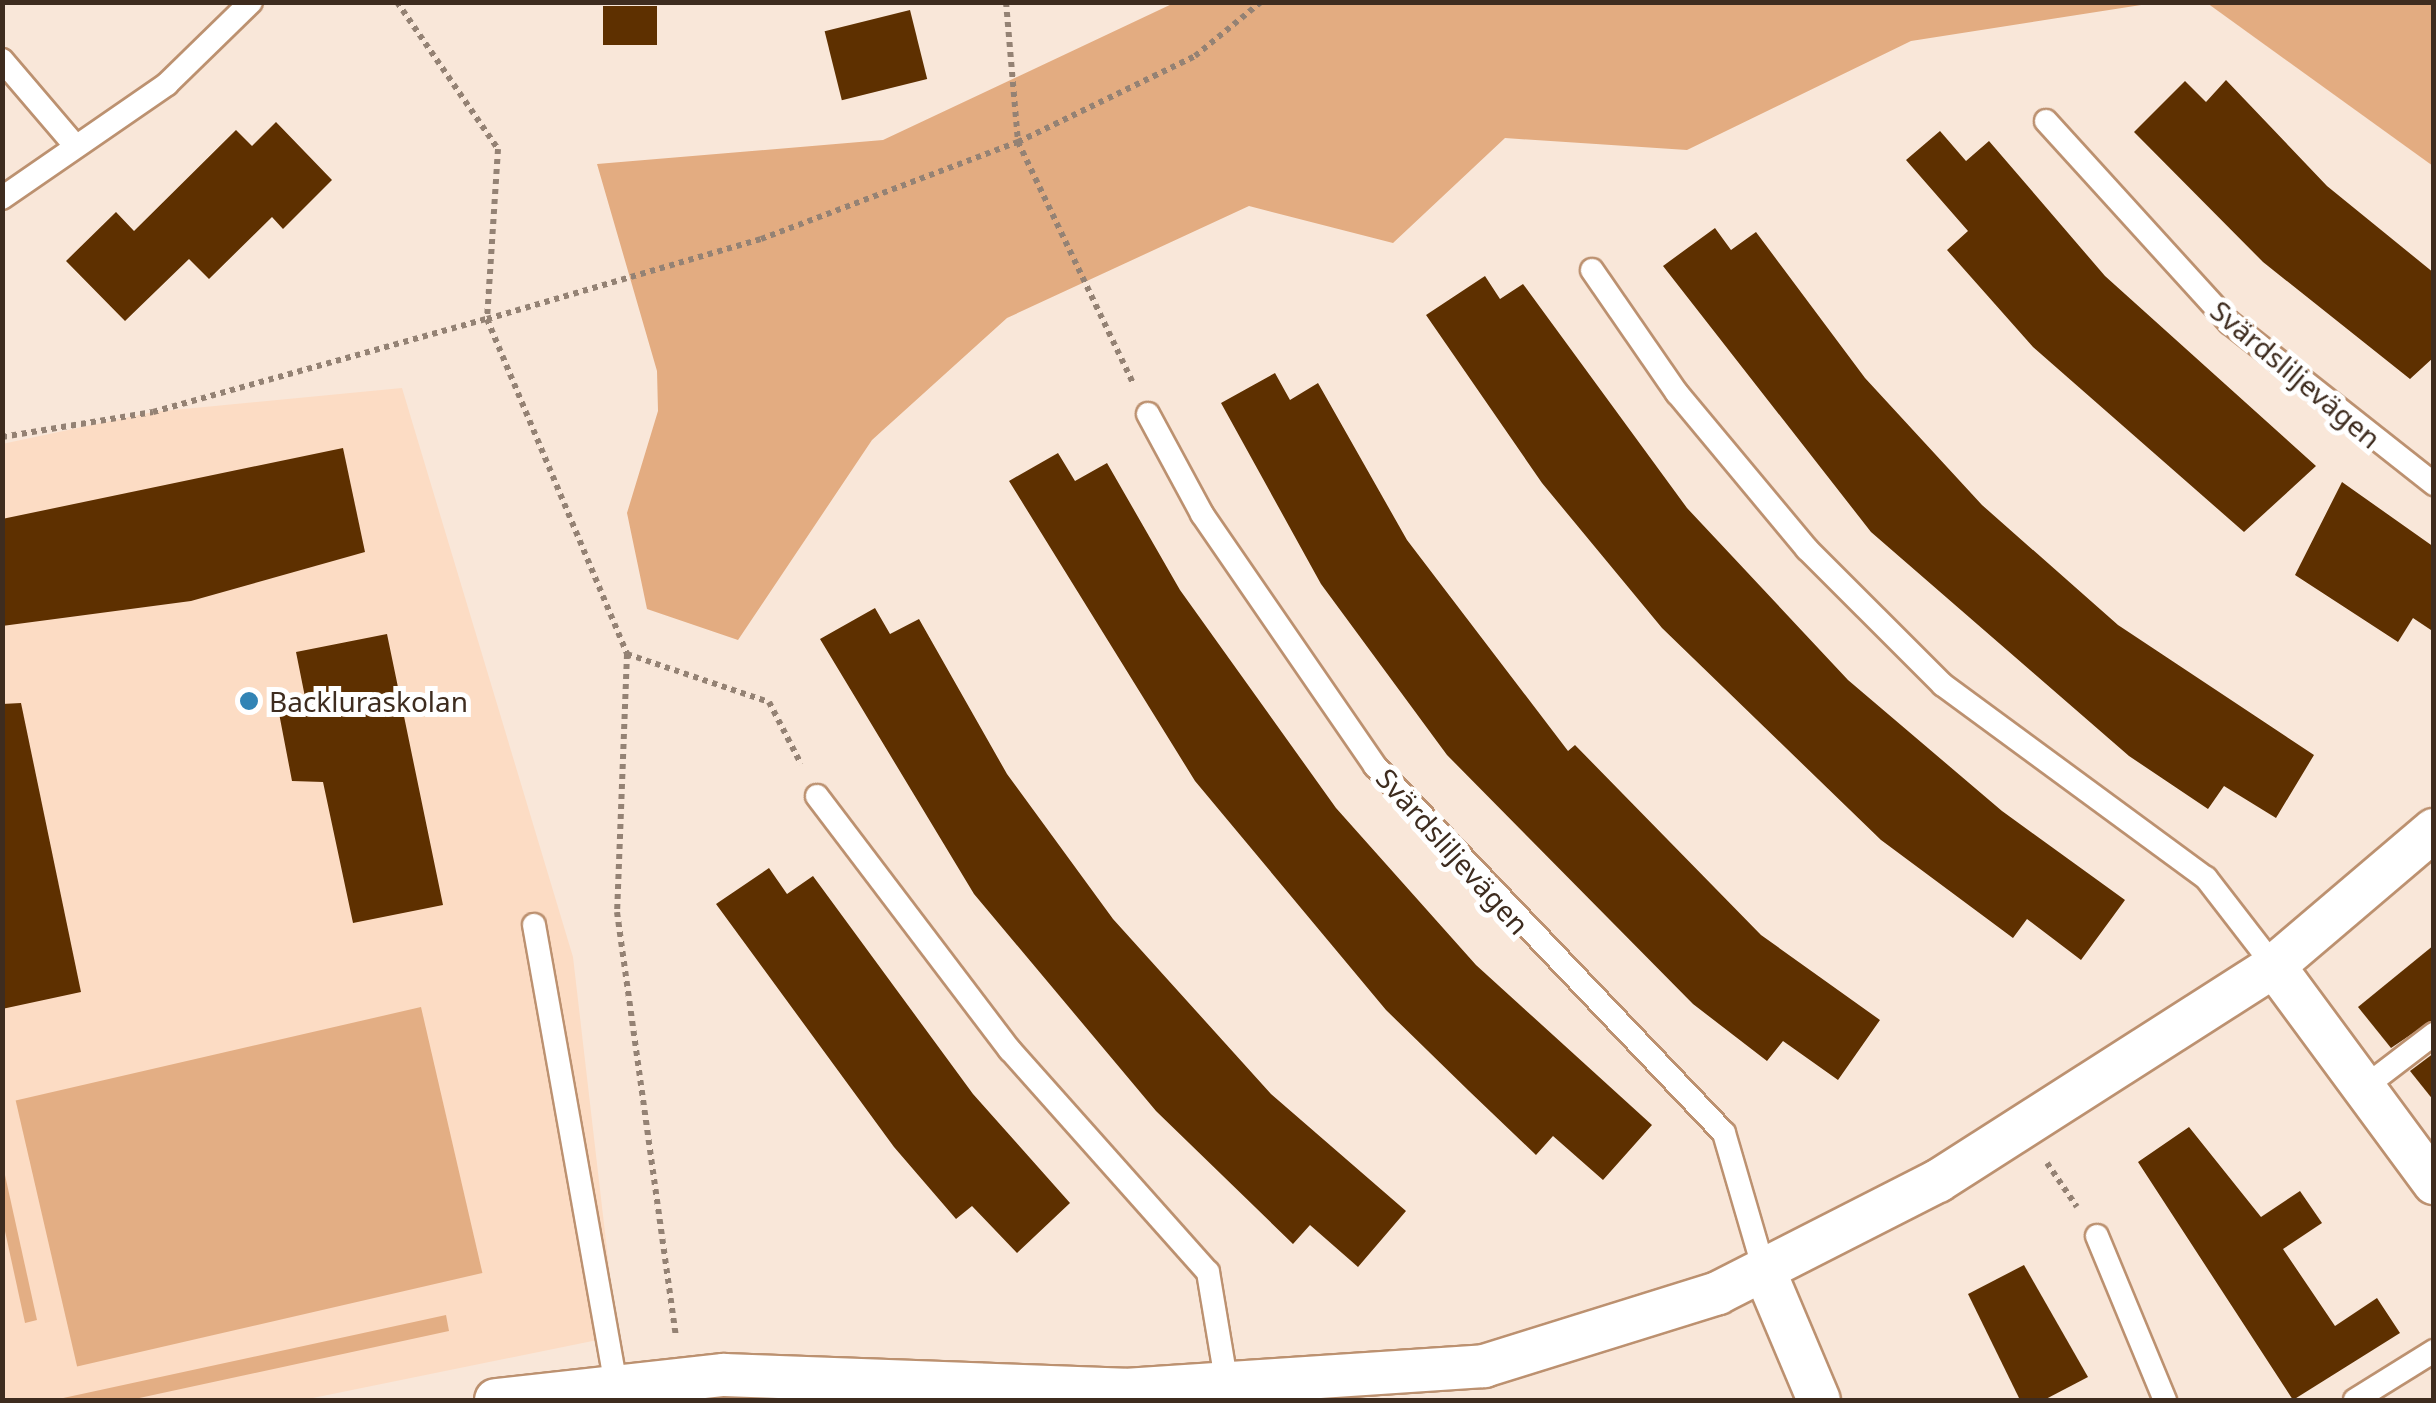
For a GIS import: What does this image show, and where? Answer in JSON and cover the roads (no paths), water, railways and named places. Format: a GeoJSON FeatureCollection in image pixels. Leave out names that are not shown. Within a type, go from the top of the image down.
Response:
{"type":"FeatureCollection","features":[{"type":"Feature","properties":{"kind":"street"},"geometry":{"type":"LineString","coordinates":[[496,1400],[682,1377],[1227,1385],[1484,1366],[1764,1270],[2024,1130],[2274,966],[2434,830]]}},
{"type":"Feature","properties":{"kind":"street"},"geometry":{"type":"LineString","coordinates":[[2274,966],[2434,1183]]}},
{"type":"Feature","properties":{"kind":"street"},"geometry":{"type":"LineString","coordinates":[[1764,1270],[1819,1400]]}},
{"type":"Feature","properties":{"kind":"lane"},"geometry":{"type":"LineString","coordinates":[[2,198],[74,142],[167,84],[251,2]]}},
{"type":"Feature","properties":{"kind":"lane"},"geometry":{"type":"LineString","coordinates":[[2,60],[74,142]]}},
{"type":"Feature","properties":{"kind":"lane","name":"Svärdsliljevägen"},"geometry":{"type":"LineString","coordinates":[[2046,121],[2230,323],[2434,484]]}},
{"type":"Feature","properties":{"kind":"lane"},"geometry":{"type":"LineString","coordinates":[[1592,270],[1676,393],[1807,549],[1944,685],[2206,878],[2274,966]]}},
{"type":"Feature","properties":{"kind":"lane","name":"Svärdsliljevägen"},"geometry":{"type":"LineString","coordinates":[[1148,414],[1202,514],[1375,766],[1724,1133],[1764,1270]]}},
{"type":"Feature","properties":{"kind":"lane"},"geometry":{"type":"LineString","coordinates":[[818,796],[1010,1050],[1208,1272],[1227,1385]]}},
{"type":"Feature","properties":{"kind":"lane"},"geometry":{"type":"LineString","coordinates":[[534,925],[616,1384]]}},
{"type":"Feature","properties":{"kind":"lane"},"geometry":{"type":"LineString","coordinates":[[2362,1089],[2434,1034]]}},
{"type":"Feature","properties":{"kind":"lane"},"geometry":{"type":"LineString","coordinates":[[2097,1236],[2165,1400]]}},
{"type":"Feature","properties":{"kind":"lane"},"geometry":{"type":"LineString","coordinates":[[2355,1400],[2434,1351]]}},
{"type":"Feature","properties":{"kind":"place","name":"Backluraskolan"},"geometry":{"type":"Point","coordinates":[249,701]}}]}
